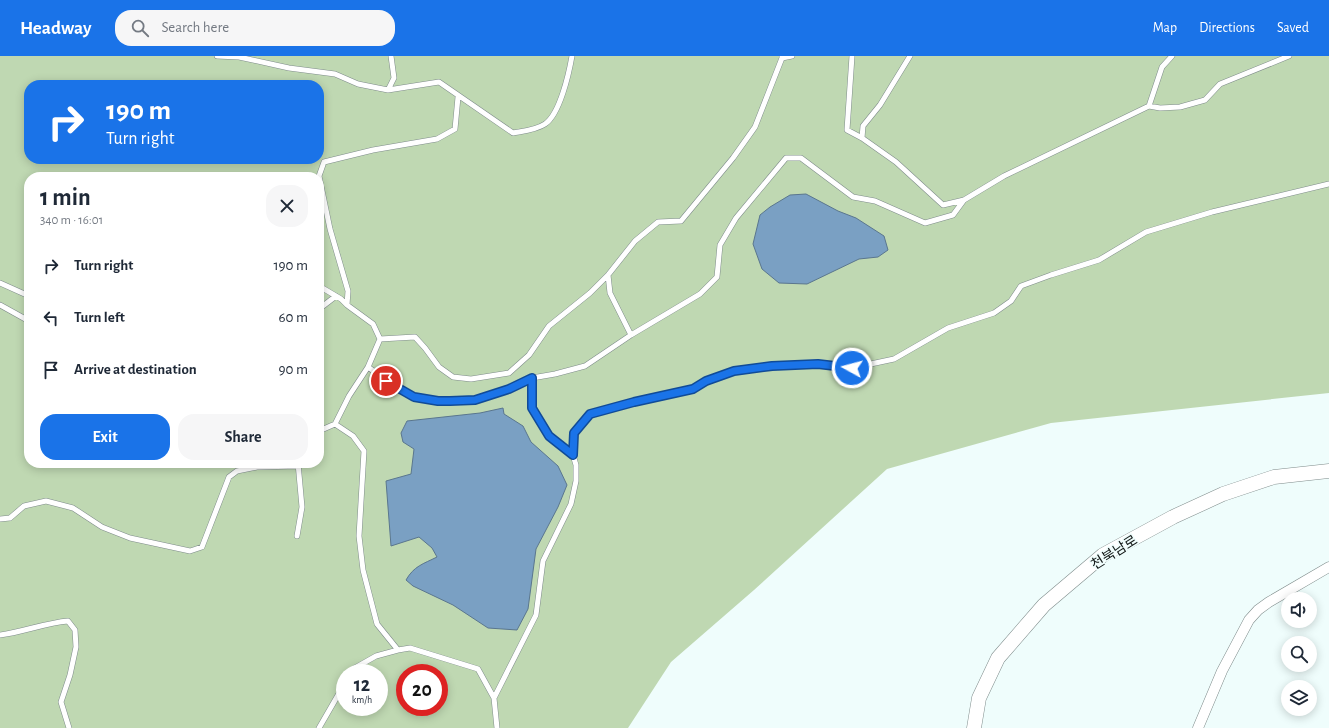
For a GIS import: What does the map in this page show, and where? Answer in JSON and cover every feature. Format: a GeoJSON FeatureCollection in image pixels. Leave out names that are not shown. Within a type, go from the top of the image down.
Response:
{"type":"FeatureCollection","features":[{"type":"Feature","properties":{"kind":"main road","name":"천북남로"},"geometry":{"type":"LineString","coordinates":[[974,728],[979,698],[998,658],[1044,606],[1103,555],[1173,517],[1223,494],[1274,477],[1329,472]]}},
{"type":"Feature","properties":{"kind":"street"},"geometry":{"type":"LineString","coordinates":[[1198,728],[1222,671],[1249,620],[1258,610],[1269,602],[1329,566]]}},
{"type":"Feature","properties":{"kind":"lane"},"geometry":{"type":"LineString","coordinates":[[217,56],[239,57],[289,68],[335,74],[358,84],[388,90],[439,82],[513,133],[533,129],[546,123],[560,102],[572,56]]}},
{"type":"Feature","properties":{"kind":"lane"},"geometry":{"type":"LineString","coordinates":[[388,90],[394,78],[391,56]]}},
{"type":"Feature","properties":{"kind":"lane"},"geometry":{"type":"LineString","coordinates":[[380,339],[415,337],[439,367],[453,377],[471,379],[509,373],[528,355],[549,326],[590,293],[608,275],[635,241],[658,222],[681,221],[734,158],[755,127],[782,57],[792,56]]}},
{"type":"Feature","properties":{"kind":"lane"},"geometry":{"type":"LineString","coordinates":[[852,56],[847,130],[862,138],[896,162],[944,205],[964,200],[1004,176],[1149,106],[1160,108],[1180,107],[1206,100],[1220,84],[1289,56]]}},
{"type":"Feature","properties":{"kind":"lane"},"geometry":{"type":"LineString","coordinates":[[862,138],[863,126],[880,105],[910,56]]}},
{"type":"Feature","properties":{"kind":"lane"},"geometry":{"type":"LineString","coordinates":[[1149,106],[1162,67],[1172,56]]}},
{"type":"Feature","properties":{"kind":"lane"},"geometry":{"type":"LineString","coordinates":[[324,162],[373,150],[437,139],[455,129],[458,96]]}},
{"type":"Feature","properties":{"kind":"lane"},"geometry":{"type":"LineString","coordinates":[[368,367],[386,381],[414,397],[438,401],[475,400],[509,389],[532,378],[585,366],[631,335],[700,294],[717,277],[720,245],[736,218],[786,158],[801,158],[853,197],[875,201],[925,222],[953,215],[964,200]]}},
{"type":"Feature","properties":{"kind":"lane"},"geometry":{"type":"LineString","coordinates":[[494,698],[536,615],[544,561],[571,504],[573,496],[576,481],[576,465],[573,455],[574,433],[590,414],[634,402],[693,389],[706,381],[734,371],[772,366],[818,364],[852,368],[894,360],[948,328],[994,313],[1011,301],[1021,286],[1099,260],[1146,232],[1212,212],[1329,184]]}},
{"type":"Feature","properties":{"kind":"lane"},"geometry":{"type":"LineString","coordinates":[[324,201],[330,230],[348,291],[347,305]]}},
{"type":"Feature","properties":{"kind":"lane"},"geometry":{"type":"LineString","coordinates":[[608,275],[610,293],[631,335]]}},
{"type":"Feature","properties":{"kind":"lane"},"geometry":{"type":"LineString","coordinates":[[0,283],[24,294]]}},
{"type":"Feature","properties":{"kind":"lane"},"geometry":{"type":"LineString","coordinates":[[324,289],[336,296],[373,324],[380,339],[368,367],[349,396],[335,424],[324,429]]}},
{"type":"Feature","properties":{"kind":"lane"},"geometry":{"type":"LineString","coordinates":[[324,305],[336,296]]}},
{"type":"Feature","properties":{"kind":"lane"},"geometry":{"type":"LineString","coordinates":[[0,305],[24,318]]}},
{"type":"Feature","properties":{"kind":"lane"},"geometry":{"type":"LineString","coordinates":[[532,378],[532,408],[549,436],[573,455]]}},
{"type":"Feature","properties":{"kind":"lane"},"geometry":{"type":"LineString","coordinates":[[335,424],[354,436],[364,451],[359,536],[363,570],[377,624],[398,650]]}},
{"type":"Feature","properties":{"kind":"lane"},"geometry":{"type":"LineString","coordinates":[[0,520],[10,518],[24,506],[46,501],[73,508],[102,527],[130,538],[190,551],[202,547],[224,488],[230,477],[237,471],[253,468]]}},
{"type":"Feature","properties":{"kind":"lane"},"geometry":{"type":"LineString","coordinates":[[297,536],[302,507],[298,468]]}},
{"type":"Feature","properties":{"kind":"lane"},"geometry":{"type":"LineString","coordinates":[[0,635],[21,633],[54,623],[68,621],[75,630],[76,647],[70,675],[61,702],[69,728]]}},
{"type":"Feature","properties":{"kind":"lane"},"geometry":{"type":"LineString","coordinates":[[362,664],[376,656],[410,648],[478,669],[494,698],[497,728]]}},
{"type":"Feature","properties":{"kind":"lane"},"geometry":{"type":"LineString","coordinates":[[319,728],[336,699]]}},
{"type":"Feature","properties":{"kind":"green space"},"geometry":{"type":"Polygon","coordinates":[[[0,56],[1329,56],[1329,393],[1051,423],[887,469],[754,590],[671,662],[628,728],[0,728],[0,56]]]}},
{"type":"Feature","properties":{"kind":"water"},"geometry":{"type":"Polygon","coordinates":[[[806,194],[838,211],[856,218],[884,236],[888,250],[878,257],[859,259],[807,284],[779,283],[762,269],[753,244],[760,215],[790,195],[806,194]]]}},
{"type":"Feature","properties":{"kind":"water"},"geometry":{"type":"Polygon","coordinates":[[[503,408],[504,414],[523,426],[531,442],[558,466],[567,485],[558,507],[536,549],[528,609],[517,630],[488,628],[453,605],[413,586],[406,580],[416,568],[437,557],[432,548],[419,537],[391,546],[386,481],[411,474],[414,449],[403,442],[401,433],[407,421],[480,413],[503,408]]]}},
{"type":"Feature","properties":{"kind":"route"},"geometry":{"type":"LineString","coordinates":[[386,381],[414,397],[438,401],[450,401],[475,400],[509,389],[532,378],[532,408],[549,436],[573,455],[574,433],[590,414],[634,402],[693,389],[706,381],[734,371],[772,366],[818,364],[852,368]]}}]}
